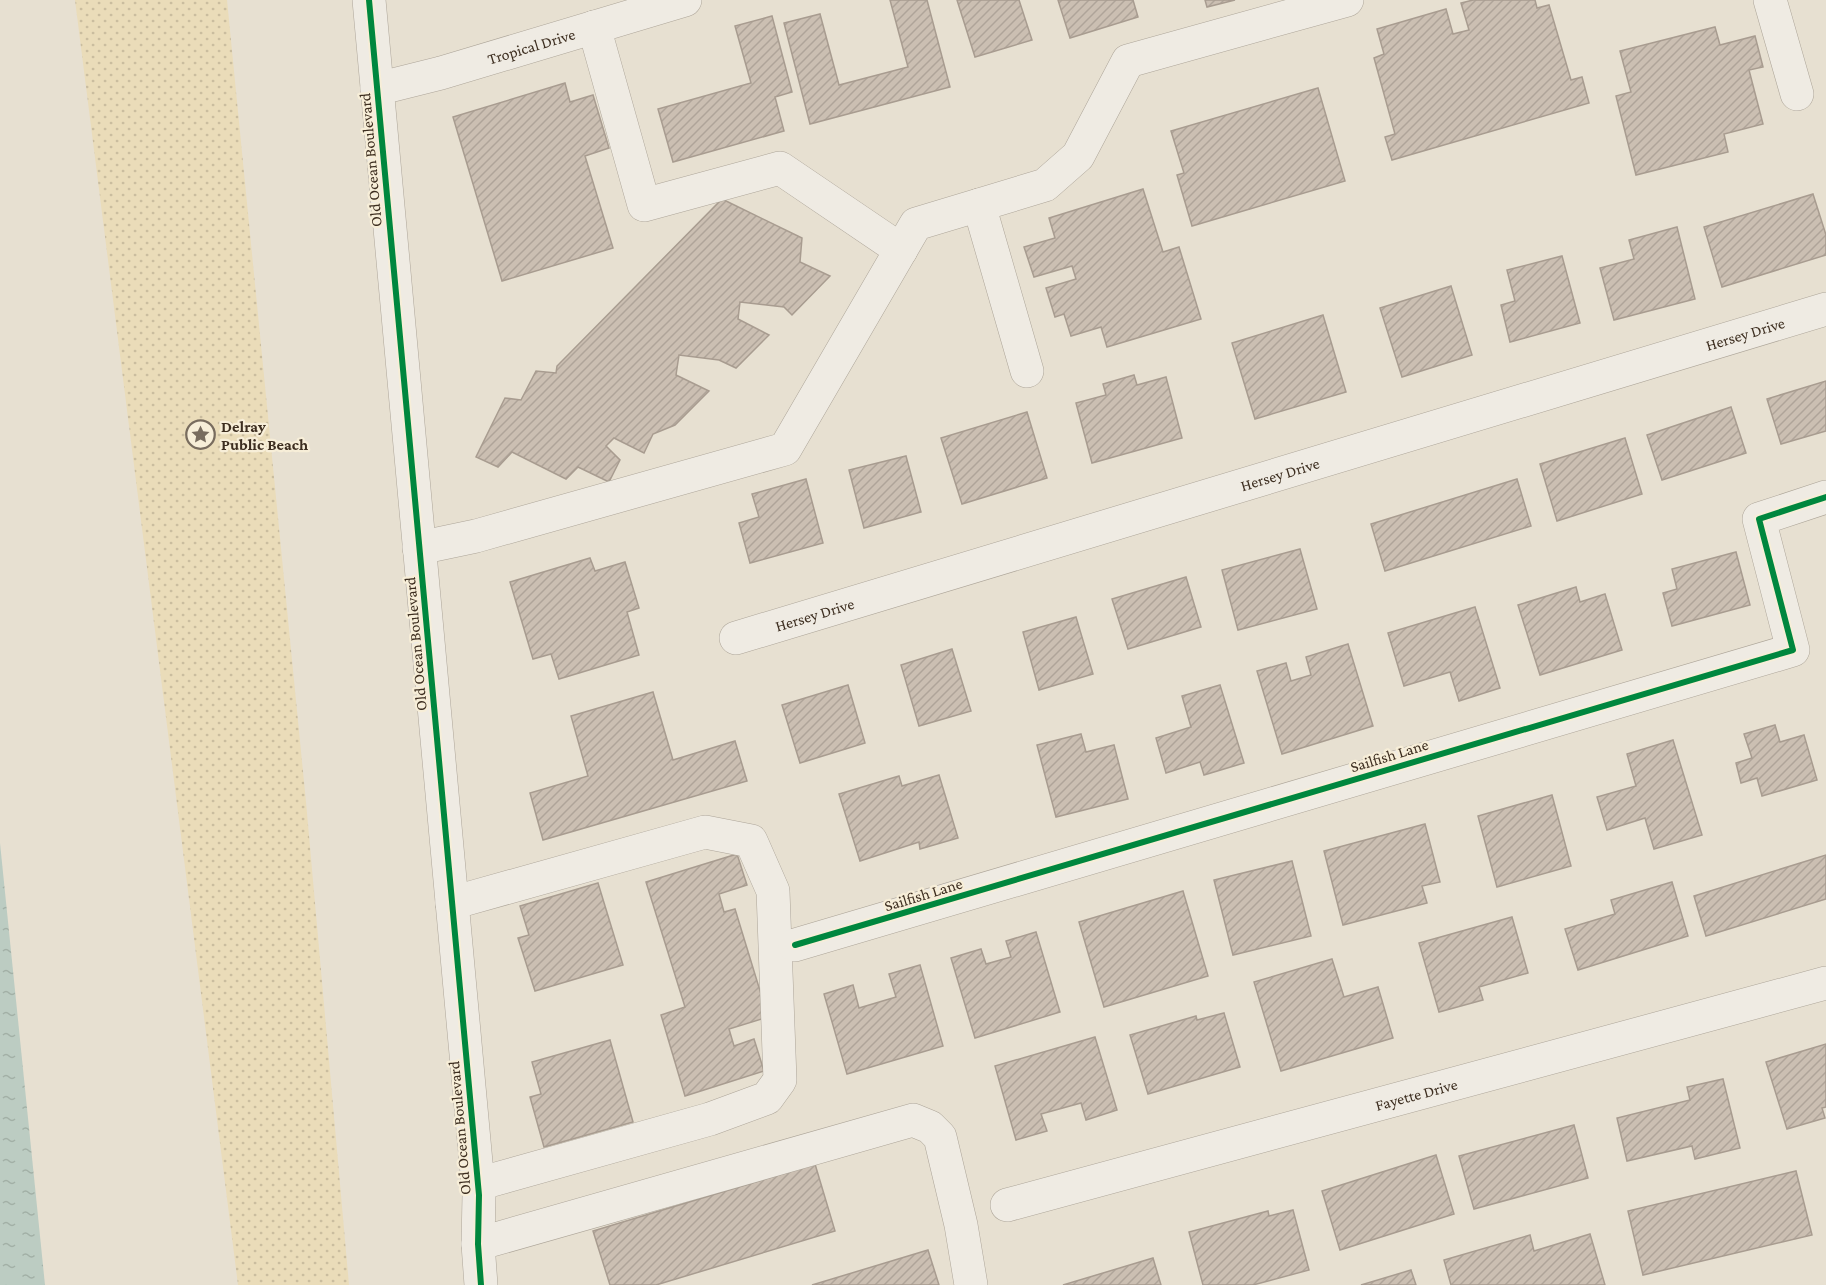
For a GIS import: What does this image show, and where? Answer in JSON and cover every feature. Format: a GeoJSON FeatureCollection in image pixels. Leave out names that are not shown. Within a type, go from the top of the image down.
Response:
{"type":"FeatureCollection","features":[{"type":"Feature","properties":{"kind":"street","name":"Old Ocean Boulevard"},"geometry":{"type":"LineString","coordinates":[[369,0],[478,1184],[481,1285]]}},
{"type":"Feature","properties":{"kind":"street","name":"Tropical Drive"},"geometry":{"type":"LineString","coordinates":[[377,89],[441,73],[685,0]]}},
{"type":"Feature","properties":{"kind":"street"},"geometry":{"type":"LineString","coordinates":[[419,548],[476,536],[785,449],[916,224],[1044,185],[1078,156],[1128,61],[1347,0]]}},
{"type":"Feature","properties":{"kind":"street"},"geometry":{"type":"LineString","coordinates":[[1770,0],[1797,94]]}},
{"type":"Feature","properties":{"kind":"street"},"geometry":{"type":"LineString","coordinates":[[594,27],[644,206],[780,168],[901,250]]}},
{"type":"Feature","properties":{"kind":"street"},"geometry":{"type":"LineString","coordinates":[[979,205],[1027,371]]}},
{"type":"Feature","properties":{"kind":"street","name":"Hersey Drive"},"geometry":{"type":"LineString","coordinates":[[736,638],[1826,309]]}},
{"type":"Feature","properties":{"kind":"street","name":"Sailfish Lane"},"geometry":{"type":"LineString","coordinates":[[795,945],[1793,650],[1759,519],[1826,497]]}},
{"type":"Feature","properties":{"kind":"street"},"geometry":{"type":"LineString","coordinates":[[452,903],[705,832],[751,841],[773,891],[780,1080],[767,1098],[710,1119],[478,1184]]}},
{"type":"Feature","properties":{"kind":"street","name":"Fayette Drive"},"geometry":{"type":"LineString","coordinates":[[1007,1205],[1826,983]]}},
{"type":"Feature","properties":{"kind":"street"},"geometry":{"type":"LineString","coordinates":[[478,1244],[913,1120],[930,1126],[940,1137],[962,1225],[971,1285]]}},
{"type":"Feature","properties":{"kind":"sand","name":"Delray Public Beach"},"geometry":{"type":"Polygon","coordinates":[[[75,0],[227,0],[306,802],[349,1285],[238,1285],[75,0]]]}},
{"type":"Feature","properties":{"kind":"water"},"geometry":{"type":"Polygon","coordinates":[[[0,843],[45,1285],[0,1285],[0,843]]]}},
{"type":"Feature","properties":{"kind":"building"},"geometry":{"type":"Polygon","coordinates":[[[890,0],[927,0],[950,87],[810,124],[784,23],[820,14],[839,85],[908,67],[890,0]]]}},
{"type":"Feature","properties":{"kind":"building"},"geometry":{"type":"Polygon","coordinates":[[[957,0],[1019,0],[1032,40],[975,57],[957,0]]]}},
{"type":"Feature","properties":{"kind":"building"},"geometry":{"type":"Polygon","coordinates":[[[1058,0],[1133,0],[1138,17],[1070,38],[1058,0]]]}},
{"type":"Feature","properties":{"kind":"building"},"geometry":{"type":"Polygon","coordinates":[[[1205,0],[1235,0],[1207,7],[1205,0]]]}},
{"type":"Feature","properties":{"kind":"building"},"geometry":{"type":"Polygon","coordinates":[[[1473,0],[1535,0],[1537,8],[1549,5],[1571,80],[1582,77],[1589,103],[1392,160],[1385,137],[1395,134],[1374,58],[1384,54],[1377,29],[1446,9],[1453,34],[1469,30],[1461,3],[1473,0]]]}},
{"type":"Feature","properties":{"kind":"building"},"geometry":{"type":"Polygon","coordinates":[[[772,16],[792,92],[775,97],[784,131],[673,162],[658,109],[751,83],[735,26],[772,16]]]}},
{"type":"Feature","properties":{"kind":"building"},"geometry":{"type":"Polygon","coordinates":[[[1715,27],[1720,45],[1755,36],[1763,67],[1749,70],[1763,124],[1724,134],[1728,152],[1636,175],[1616,96],[1631,92],[1620,51],[1715,27]]]}},
{"type":"Feature","properties":{"kind":"building"},"geometry":{"type":"Polygon","coordinates":[[[565,83],[570,102],[593,95],[609,148],[585,156],[613,248],[502,281],[453,117],[565,83]]]}},
{"type":"Feature","properties":{"kind":"building"},"geometry":{"type":"Polygon","coordinates":[[[1318,88],[1345,181],[1192,226],[1177,175],[1184,173],[1171,131],[1318,88]]]}},
{"type":"Feature","properties":{"kind":"building"},"geometry":{"type":"Polygon","coordinates":[[[1143,189],[1163,252],[1179,247],[1201,319],[1107,347],[1101,327],[1071,336],[1064,314],[1055,317],[1046,288],[1076,279],[1072,266],[1034,277],[1024,247],[1055,238],[1049,218],[1143,189]]]}},
{"type":"Feature","properties":{"kind":"building"},"geometry":{"type":"Polygon","coordinates":[[[1813,194],[1826,235],[1826,255],[1722,287],[1704,227],[1813,194]]]}},
{"type":"Feature","properties":{"kind":"building"},"geometry":{"type":"Polygon","coordinates":[[[722,199],[802,238],[800,262],[830,276],[792,315],[784,307],[740,302],[738,319],[769,335],[736,368],[719,360],[679,355],[676,375],[709,391],[675,425],[653,434],[644,453],[614,438],[606,446],[620,460],[609,482],[578,467],[566,479],[512,452],[498,467],[476,457],[505,398],[521,400],[536,371],[556,373],[557,366],[722,199]]]}},
{"type":"Feature","properties":{"kind":"building"},"geometry":{"type":"Polygon","coordinates":[[[1677,227],[1695,299],[1614,320],[1600,268],[1634,259],[1629,240],[1677,227]]]}},
{"type":"Feature","properties":{"kind":"building"},"geometry":{"type":"Polygon","coordinates":[[[1562,256],[1580,323],[1510,342],[1501,305],[1515,301],[1507,270],[1562,256]]]}},
{"type":"Feature","properties":{"kind":"building"},"geometry":{"type":"Polygon","coordinates":[[[1451,286],[1472,355],[1402,377],[1380,308],[1451,286]]]}},
{"type":"Feature","properties":{"kind":"building"},"geometry":{"type":"Polygon","coordinates":[[[1323,315],[1346,392],[1255,419],[1232,343],[1323,315]]]}},
{"type":"Feature","properties":{"kind":"building"},"geometry":{"type":"Polygon","coordinates":[[[1134,375],[1137,385],[1166,377],[1182,438],[1092,463],[1076,403],[1106,395],[1103,384],[1134,375]]]}},
{"type":"Feature","properties":{"kind":"building"},"geometry":{"type":"Polygon","coordinates":[[[1826,381],[1826,431],[1781,444],[1767,399],[1826,381]]]}},
{"type":"Feature","properties":{"kind":"building"},"geometry":{"type":"Polygon","coordinates":[[[1731,407],[1746,453],[1662,480],[1647,435],[1731,407]]]}},
{"type":"Feature","properties":{"kind":"building"},"geometry":{"type":"Polygon","coordinates":[[[1027,412],[1047,478],[962,504],[941,438],[1027,412]]]}},
{"type":"Feature","properties":{"kind":"building"},"geometry":{"type":"Polygon","coordinates":[[[1625,438],[1642,494],[1557,521],[1540,464],[1625,438]]]}},
{"type":"Feature","properties":{"kind":"building"},"geometry":{"type":"Polygon","coordinates":[[[906,456],[921,512],[864,528],[849,470],[906,456]]]}},
{"type":"Feature","properties":{"kind":"building"},"geometry":{"type":"Polygon","coordinates":[[[806,479],[823,543],[750,563],[739,523],[759,517],[752,494],[806,479]]]}},
{"type":"Feature","properties":{"kind":"building"},"geometry":{"type":"Polygon","coordinates":[[[1517,479],[1531,526],[1385,571],[1371,524],[1517,479]]]}},
{"type":"Feature","properties":{"kind":"building"},"geometry":{"type":"Polygon","coordinates":[[[1300,549],[1317,609],[1238,630],[1222,570],[1300,549]]]}},
{"type":"Feature","properties":{"kind":"building"},"geometry":{"type":"Polygon","coordinates":[[[1736,552],[1750,605],[1672,626],[1663,593],[1677,589],[1672,569],[1736,552]]]}},
{"type":"Feature","properties":{"kind":"building"},"geometry":{"type":"Polygon","coordinates":[[[590,558],[595,571],[625,562],[639,608],[627,612],[639,655],[559,679],[551,654],[533,659],[510,582],[590,558]]]}},
{"type":"Feature","properties":{"kind":"building"},"geometry":{"type":"Polygon","coordinates":[[[1186,577],[1201,627],[1128,649],[1112,599],[1186,577]]]}},
{"type":"Feature","properties":{"kind":"building"},"geometry":{"type":"Polygon","coordinates":[[[1576,587],[1580,602],[1605,594],[1622,650],[1540,675],[1518,605],[1576,587]]]}},
{"type":"Feature","properties":{"kind":"building"},"geometry":{"type":"Polygon","coordinates":[[[1475,607],[1500,688],[1459,701],[1450,672],[1404,686],[1388,633],[1475,607]]]}},
{"type":"Feature","properties":{"kind":"building"},"geometry":{"type":"Polygon","coordinates":[[[1076,617],[1093,674],[1039,690],[1023,632],[1076,617]]]}},
{"type":"Feature","properties":{"kind":"building"},"geometry":{"type":"Polygon","coordinates":[[[1348,644],[1373,726],[1282,754],[1257,671],[1286,663],[1291,681],[1311,675],[1306,657],[1348,644]]]}},
{"type":"Feature","properties":{"kind":"building"},"geometry":{"type":"Polygon","coordinates":[[[952,649],[971,711],[919,726],[901,665],[952,649]]]}},
{"type":"Feature","properties":{"kind":"building"},"geometry":{"type":"Polygon","coordinates":[[[848,685],[865,743],[800,763],[782,705],[848,685]]]}},
{"type":"Feature","properties":{"kind":"building"},"geometry":{"type":"Polygon","coordinates":[[[1220,685],[1244,763],[1204,775],[1200,762],[1166,773],[1156,738],[1191,727],[1182,696],[1220,685]]]}},
{"type":"Feature","properties":{"kind":"building"},"geometry":{"type":"Polygon","coordinates":[[[653,692],[673,760],[735,741],[747,781],[543,840],[530,793],[588,776],[571,716],[653,692]]]}},
{"type":"Feature","properties":{"kind":"building"},"geometry":{"type":"Polygon","coordinates":[[[1775,725],[1780,742],[1804,735],[1817,780],[1762,796],[1757,778],[1741,783],[1736,763],[1752,758],[1744,734],[1775,725]]]}},
{"type":"Feature","properties":{"kind":"building"},"geometry":{"type":"Polygon","coordinates":[[[1081,734],[1086,752],[1114,745],[1128,799],[1056,817],[1037,745],[1081,734]]]}},
{"type":"Feature","properties":{"kind":"building"},"geometry":{"type":"Polygon","coordinates":[[[1673,740],[1702,835],[1654,849],[1645,818],[1607,830],[1597,797],[1636,786],[1627,754],[1673,740]]]}},
{"type":"Feature","properties":{"kind":"building"},"geometry":{"type":"Polygon","coordinates":[[[939,775],[958,838],[920,849],[919,842],[860,861],[839,794],[899,776],[902,786],[939,775]]]}},
{"type":"Feature","properties":{"kind":"building"},"geometry":{"type":"Polygon","coordinates":[[[1552,795],[1571,866],[1497,887],[1478,816],[1552,795]]]}},
{"type":"Feature","properties":{"kind":"building"},"geometry":{"type":"Polygon","coordinates":[[[1425,824],[1440,882],[1422,886],[1427,903],[1343,925],[1324,851],[1425,824]]]}},
{"type":"Feature","properties":{"kind":"building"},"geometry":{"type":"Polygon","coordinates":[[[737,854],[747,885],[719,894],[724,912],[735,909],[768,1017],[729,1029],[734,1046],[754,1039],[764,1071],[685,1096],[661,1015],[685,1007],[646,882],[737,854]]]}},
{"type":"Feature","properties":{"kind":"building"},"geometry":{"type":"Polygon","coordinates":[[[1826,855],[1826,899],[1706,936],[1694,896],[1826,855]]]}},
{"type":"Feature","properties":{"kind":"building"},"geometry":{"type":"Polygon","coordinates":[[[1292,861],[1311,936],[1233,955],[1214,880],[1292,861]]]}},
{"type":"Feature","properties":{"kind":"building"},"geometry":{"type":"Polygon","coordinates":[[[1672,882],[1688,936],[1578,970],[1565,929],[1615,914],[1611,900],[1672,882]]]}},
{"type":"Feature","properties":{"kind":"building"},"geometry":{"type":"Polygon","coordinates":[[[598,883],[623,965],[535,991],[518,938],[529,935],[520,906],[598,883]]]}},
{"type":"Feature","properties":{"kind":"building"},"geometry":{"type":"Polygon","coordinates":[[[1183,891],[1208,976],[1104,1007],[1079,922],[1183,891]]]}},
{"type":"Feature","properties":{"kind":"building"},"geometry":{"type":"Polygon","coordinates":[[[1512,917],[1528,973],[1479,987],[1483,1000],[1439,1012],[1419,943],[1512,917]]]}},
{"type":"Feature","properties":{"kind":"building"},"geometry":{"type":"Polygon","coordinates":[[[1036,932],[1060,1012],[975,1038],[951,958],[981,949],[986,964],[1011,957],[1006,941],[1036,932]]]}},
{"type":"Feature","properties":{"kind":"building"},"geometry":{"type":"Polygon","coordinates":[[[1332,959],[1344,997],[1378,987],[1393,1038],[1281,1071],[1254,982],[1332,959]]]}},
{"type":"Feature","properties":{"kind":"building"},"geometry":{"type":"Polygon","coordinates":[[[920,965],[943,1046],[847,1074],[824,994],[853,985],[859,1008],[896,997],[889,974],[920,965]]]}},
{"type":"Feature","properties":{"kind":"building"},"geometry":{"type":"Polygon","coordinates":[[[1224,1013],[1240,1067],[1148,1094],[1130,1035],[1196,1016],[1197,1020],[1224,1013]]]}},
{"type":"Feature","properties":{"kind":"building"},"geometry":{"type":"Polygon","coordinates":[[[1095,1037],[1117,1110],[1086,1120],[1081,1103],[1041,1114],[1047,1131],[1016,1140],[995,1066],[1095,1037]]]}},
{"type":"Feature","properties":{"kind":"building"},"geometry":{"type":"Polygon","coordinates":[[[610,1040],[633,1122],[544,1147],[530,1097],[541,1094],[532,1062],[610,1040]]]}},
{"type":"Feature","properties":{"kind":"building"},"geometry":{"type":"Polygon","coordinates":[[[1826,1044],[1826,1107],[1822,1108],[1825,1118],[1787,1129],[1766,1062],[1826,1044]]]}},
{"type":"Feature","properties":{"kind":"building"},"geometry":{"type":"Polygon","coordinates":[[[1723,1079],[1740,1148],[1695,1159],[1692,1146],[1627,1161],[1617,1118],[1690,1100],[1687,1087],[1723,1079]]]}},
{"type":"Feature","properties":{"kind":"building"},"geometry":{"type":"Polygon","coordinates":[[[1574,1125],[1588,1178],[1474,1209],[1459,1156],[1574,1125]]]}},
{"type":"Feature","properties":{"kind":"building"},"geometry":{"type":"Polygon","coordinates":[[[1436,1155],[1454,1214],[1340,1250],[1322,1191],[1436,1155]]]}},
{"type":"Feature","properties":{"kind":"building"},"geometry":{"type":"Polygon","coordinates":[[[815,1164],[835,1231],[656,1285],[610,1285],[593,1231],[815,1164]]]}},
{"type":"Feature","properties":{"kind":"building"},"geometry":{"type":"Polygon","coordinates":[[[1796,1171],[1812,1235],[1643,1275],[1628,1211],[1796,1171]]]}},
{"type":"Feature","properties":{"kind":"building"},"geometry":{"type":"Polygon","coordinates":[[[1293,1210],[1309,1270],[1253,1285],[1203,1285],[1189,1232],[1268,1211],[1269,1216],[1293,1210]]]}},
{"type":"Feature","properties":{"kind":"building"},"geometry":{"type":"Polygon","coordinates":[[[1590,1234],[1605,1285],[1451,1285],[1444,1260],[1530,1235],[1534,1251],[1590,1234]]]}},
{"type":"Feature","properties":{"kind":"building"},"geometry":{"type":"Polygon","coordinates":[[[928,1250],[939,1285],[812,1285],[928,1250]]]}},
{"type":"Feature","properties":{"kind":"building"},"geometry":{"type":"Polygon","coordinates":[[[1153,1258],[1161,1285],[1063,1285],[1153,1258]]]}},
{"type":"Feature","properties":{"kind":"building"},"geometry":{"type":"Polygon","coordinates":[[[1411,1270],[1416,1285],[1361,1285],[1411,1270]]]}},
{"type":"Feature","properties":{"kind":"cycle path"},"geometry":{"type":"LineString","coordinates":[[369,0],[479,1195],[478,1244],[481,1285]]}},
{"type":"Feature","properties":{"kind":"cycle path"},"geometry":{"type":"LineString","coordinates":[[795,945],[1793,650],[1759,519],[1826,497]]}},
{"type":"Feature","properties":{"kind":"place","name":"Delray Public Beach"},"geometry":{"type":"Point","coordinates":[200,435]}}]}
